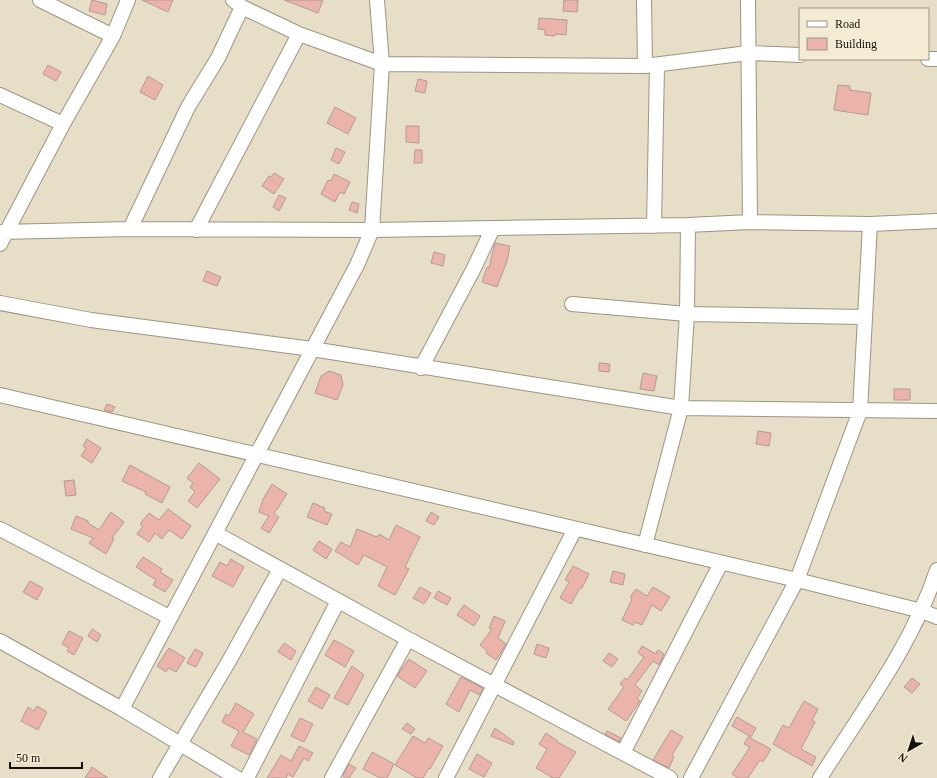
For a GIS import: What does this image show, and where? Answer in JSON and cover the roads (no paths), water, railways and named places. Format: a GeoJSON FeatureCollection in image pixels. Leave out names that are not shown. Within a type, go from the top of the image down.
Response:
{"type":"FeatureCollection","features":[{"type":"Feature","properties":{"kind":"street"},"geometry":{"type":"LineString","coordinates":[[40,0],[113,36]]}},
{"type":"Feature","properties":{"kind":"street"},"geometry":{"type":"LineString","coordinates":[[2,236],[113,36],[128,0]]}},
{"type":"Feature","properties":{"kind":"street"},"geometry":{"type":"LineString","coordinates":[[122,709],[255,454],[357,266],[372,230],[382,64],[377,0]]}},
{"type":"Feature","properties":{"kind":"street"},"geometry":{"type":"LineString","coordinates":[[644,0],[651,66],[654,226]]}},
{"type":"Feature","properties":{"kind":"street"},"geometry":{"type":"LineString","coordinates":[[748,0],[750,222]]}},
{"type":"Feature","properties":{"kind":"street"},"geometry":{"type":"LineString","coordinates":[[130,229],[188,107],[218,58],[238,3],[299,34],[382,64],[651,66],[748,53],[799,55]]}},
{"type":"Feature","properties":{"kind":"street"},"geometry":{"type":"LineString","coordinates":[[196,230],[299,34]]}},
{"type":"Feature","properties":{"kind":"street"},"geometry":{"type":"LineString","coordinates":[[0,95],[63,124]]}},
{"type":"Feature","properties":{"kind":"street"},"geometry":{"type":"LineString","coordinates":[[2,236],[130,229],[372,230],[654,226],[750,222],[870,224],[937,221]]}},
{"type":"Feature","properties":{"kind":"street"},"geometry":{"type":"LineString","coordinates":[[691,778],[797,580],[860,411],[870,224]]}},
{"type":"Feature","properties":{"kind":"street"},"geometry":{"type":"LineString","coordinates":[[645,545],[681,408],[687,314],[688,225]]}},
{"type":"Feature","properties":{"kind":"street"},"geometry":{"type":"LineString","coordinates":[[422,368],[493,228]]}},
{"type":"Feature","properties":{"kind":"street"},"geometry":{"type":"LineString","coordinates":[[0,303],[91,320],[312,350],[681,408],[937,411]]}},
{"type":"Feature","properties":{"kind":"street"},"geometry":{"type":"LineString","coordinates":[[572,304],[687,314],[865,317]]}},
{"type":"Feature","properties":{"kind":"street"},"geometry":{"type":"LineString","coordinates":[[0,395],[797,580],[922,611],[937,617]]}},
{"type":"Feature","properties":{"kind":"street"},"geometry":{"type":"LineString","coordinates":[[0,528],[169,617]]}},
{"type":"Feature","properties":{"kind":"street"},"geometry":{"type":"LineString","coordinates":[[446,778],[575,529]]}},
{"type":"Feature","properties":{"kind":"street"},"geometry":{"type":"LineString","coordinates":[[215,533],[408,639],[670,778]]}},
{"type":"Feature","properties":{"kind":"street"},"geometry":{"type":"LineString","coordinates":[[623,753],[721,563]]}},
{"type":"Feature","properties":{"kind":"street"},"geometry":{"type":"LineString","coordinates":[[160,778],[280,569]]}},
{"type":"Feature","properties":{"kind":"street"},"geometry":{"type":"LineString","coordinates":[[820,778],[906,641],[922,611],[937,570]]}},
{"type":"Feature","properties":{"kind":"street"},"geometry":{"type":"LineString","coordinates":[[247,778],[338,601]]}},
{"type":"Feature","properties":{"kind":"street"},"geometry":{"type":"LineString","coordinates":[[332,778],[408,639]]}},
{"type":"Feature","properties":{"kind":"street"},"geometry":{"type":"LineString","coordinates":[[0,641],[122,709],[238,778]]}}]}
